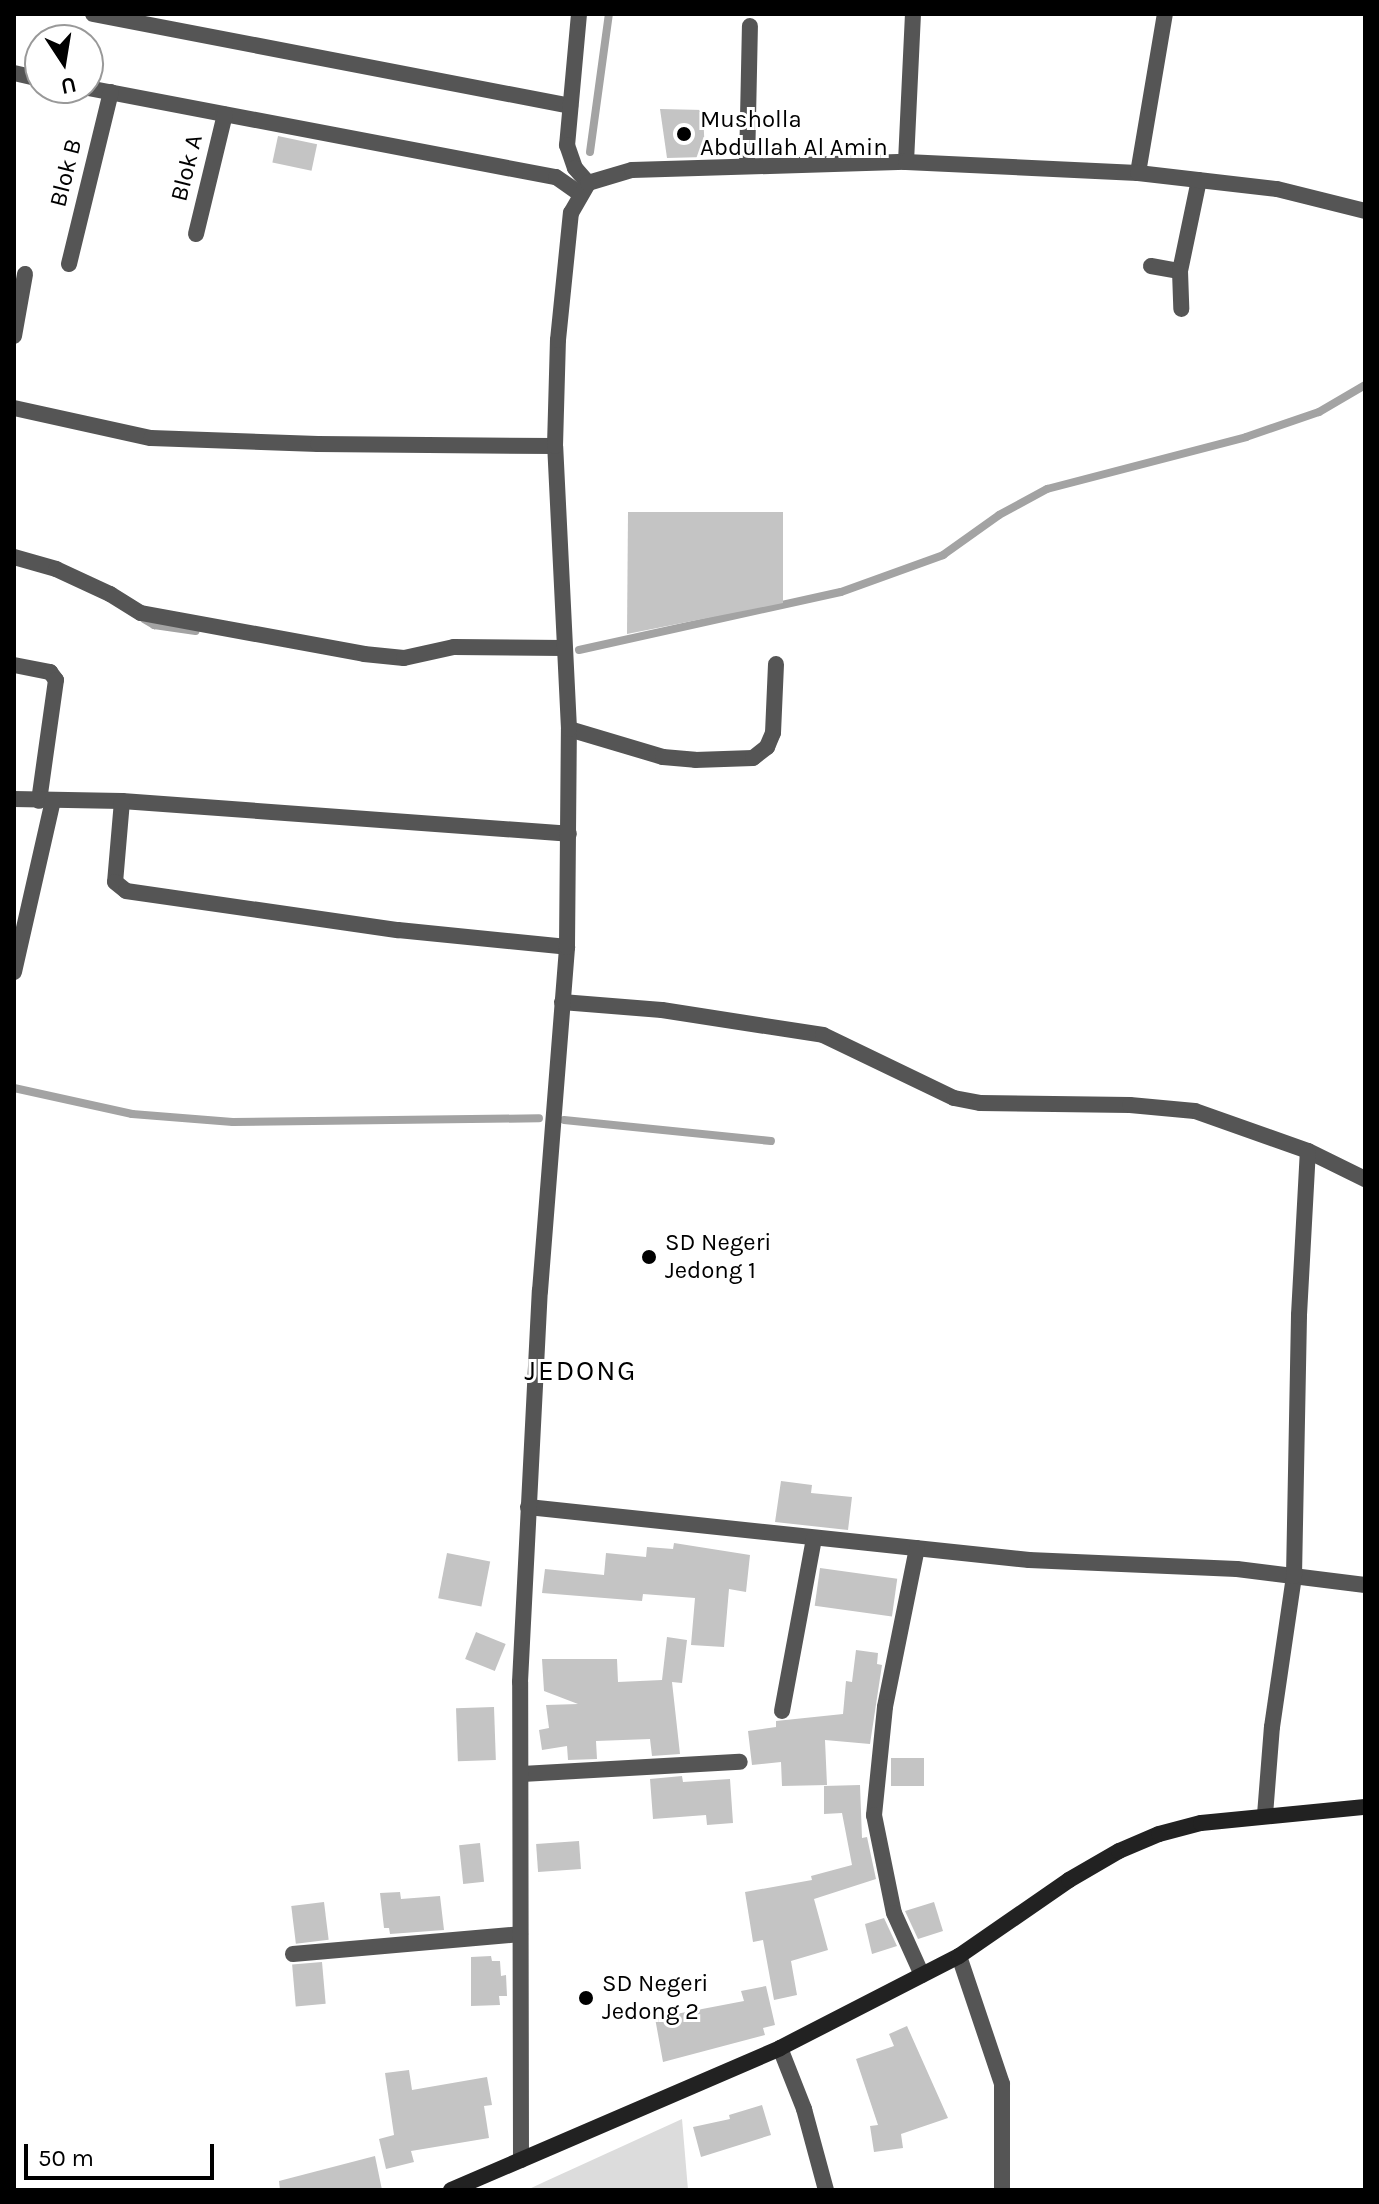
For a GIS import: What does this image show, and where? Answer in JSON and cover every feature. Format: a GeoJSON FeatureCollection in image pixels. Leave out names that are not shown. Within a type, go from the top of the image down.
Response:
{"type":"FeatureCollection","features":[{"type":"Feature","properties":{"kind":"street"},"geometry":{"type":"LineString","coordinates":[[93,14],[570,106]]}},
{"type":"Feature","properties":{"kind":"street"},"geometry":{"type":"LineString","coordinates":[[579,14],[570,106],[570,156],[584,188]]}},
{"type":"Feature","properties":{"kind":"street"},"geometry":{"type":"LineString","coordinates":[[906,162],[913,14]]}},
{"type":"Feature","properties":{"kind":"street"},"geometry":{"type":"LineString","coordinates":[[1138,173],[1165,14]]}},
{"type":"Feature","properties":{"kind":"street"},"geometry":{"type":"LineString","coordinates":[[747,166],[750,26]]}},
{"type":"Feature","properties":{"kind":"street"},"geometry":{"type":"LineString","coordinates":[[104,91],[556,177],[584,188]]}},
{"type":"Feature","properties":{"kind":"street","name":"Blok B"},"geometry":{"type":"LineString","coordinates":[[69,264],[111,92]]}},
{"type":"Feature","properties":{"kind":"street","name":"Blok A"},"geometry":{"type":"LineString","coordinates":[[196,234],[225,114]]}},
{"type":"Feature","properties":{"kind":"street"},"geometry":{"type":"LineString","coordinates":[[521,2160],[520,1682],[543,1237],[567,947],[569,729],[555,446],[558,340],[571,213],[584,188],[632,170],[906,162],[1138,173],[1277,189],[1365,211]]}},
{"type":"Feature","properties":{"kind":"street"},"geometry":{"type":"LineString","coordinates":[[1181,309],[1180,271],[1199,180]]}},
{"type":"Feature","properties":{"kind":"street"},"geometry":{"type":"LineString","coordinates":[[1151,266],[1180,271]]}},
{"type":"Feature","properties":{"kind":"street"},"geometry":{"type":"LineString","coordinates":[[14,336],[25,274]]}},
{"type":"Feature","properties":{"kind":"street"},"geometry":{"type":"LineString","coordinates":[[14,408],[151,438],[318,444],[555,446]]}},
{"type":"Feature","properties":{"kind":"street"},"geometry":{"type":"LineString","coordinates":[[14,557],[56,569],[110,594],[141,613],[364,654],[404,658],[454,647],[564,648]]}},
{"type":"Feature","properties":{"kind":"street"},"geometry":{"type":"LineString","coordinates":[[569,729],[663,757],[753,758],[767,747],[773,733],[776,664]]}},
{"type":"Feature","properties":{"kind":"street"},"geometry":{"type":"LineString","coordinates":[[14,665],[50,672],[56,680],[46,801],[14,972]]}},
{"type":"Feature","properties":{"kind":"street"},"geometry":{"type":"LineString","coordinates":[[14,799],[122,801],[569,834]]}},
{"type":"Feature","properties":{"kind":"street"},"geometry":{"type":"LineString","coordinates":[[122,801],[115,882],[126,891],[398,930],[567,947]]}},
{"type":"Feature","properties":{"kind":"street"},"geometry":{"type":"LineString","coordinates":[[562,1002],[662,1010],[823,1035],[856,1048],[954,1098],[980,1103],[1130,1105],[1195,1111],[1308,1151],[1365,1179]]}},
{"type":"Feature","properties":{"kind":"street"},"geometry":{"type":"LineString","coordinates":[[1265,1815],[1272,1727],[1294,1576],[1299,1315],[1308,1151]]}},
{"type":"Feature","properties":{"kind":"street"},"geometry":{"type":"LineString","coordinates":[[528,1507],[1069,1563],[1192,1566],[1365,1585]]}},
{"type":"Feature","properties":{"kind":"street"},"geometry":{"type":"LineString","coordinates":[[782,1711],[814,1538]]}},
{"type":"Feature","properties":{"kind":"street"},"geometry":{"type":"LineString","coordinates":[[917,1548],[885,1707],[874,1815],[894,1913],[922,1975]]}},
{"type":"Feature","properties":{"kind":"street"},"geometry":{"type":"LineString","coordinates":[[522,1774],[740,1762]]}},
{"type":"Feature","properties":{"kind":"street"},"geometry":{"type":"LineString","coordinates":[[451,2190],[780,2048],[959,1956],[1047,1894],[1119,1851],[1159,1834],[1201,1823],[1365,1807]]}},
{"type":"Feature","properties":{"kind":"street"},"geometry":{"type":"LineString","coordinates":[[293,1954],[520,1934]]}},
{"type":"Feature","properties":{"kind":"street"},"geometry":{"type":"LineString","coordinates":[[959,1956],[1002,2084],[1002,2190]]}},
{"type":"Feature","properties":{"kind":"street"},"geometry":{"type":"LineString","coordinates":[[780,2048],[804,2109],[826,2190]]}},
{"type":"Feature","properties":{"kind":"shaded area"},"geometry":{"type":"Polygon","coordinates":[[[682,2119],[688,2190],[527,2190],[544,2182],[682,2119]]]}},
{"type":"Feature","properties":{"kind":"building","name":"Musholla Abdullah Al Amin"},"geometry":{"type":"Polygon","coordinates":[[[660,109],[703,110],[705,157],[667,158],[660,109]]]}},
{"type":"Feature","properties":{"kind":"building"},"geometry":{"type":"Polygon","coordinates":[[[278,136],[317,144],[312,171],[272,162],[278,136]]]}},
{"type":"Feature","properties":{"kind":"building"},"geometry":{"type":"Polygon","coordinates":[[[628,512],[783,512],[783,603],[627,634],[628,512]]]}},
{"type":"Feature","properties":{"kind":"building"},"geometry":{"type":"Polygon","coordinates":[[[781,1481],[812,1485],[811,1493],[852,1497],[848,1530],[775,1522],[781,1481]]]}},
{"type":"Feature","properties":{"kind":"building"},"geometry":{"type":"Polygon","coordinates":[[[674,1543],[750,1555],[746,1592],[729,1589],[724,1647],[691,1645],[695,1598],[643,1594],[642,1601],[542,1593],[545,1569],[604,1575],[606,1553],[646,1557],[647,1547],[673,1549],[674,1543]]]}},
{"type":"Feature","properties":{"kind":"building"},"geometry":{"type":"Polygon","coordinates":[[[447,1553],[490,1561],[481,1607],[438,1598],[447,1553]]]}},
{"type":"Feature","properties":{"kind":"building"},"geometry":{"type":"Polygon","coordinates":[[[820,1568],[897,1579],[892,1616],[815,1606],[820,1568]]]}},
{"type":"Feature","properties":{"kind":"building"},"geometry":{"type":"Polygon","coordinates":[[[476,1632],[506,1644],[495,1671],[465,1659],[476,1632]]]}},
{"type":"Feature","properties":{"kind":"building"},"geometry":{"type":"Polygon","coordinates":[[[667,1637],[687,1640],[682,1683],[672,1682],[680,1754],[652,1756],[650,1739],[596,1741],[597,1759],[568,1760],[567,1746],[542,1750],[539,1730],[549,1728],[546,1705],[578,1704],[544,1691],[542,1659],[617,1659],[618,1682],[662,1680],[667,1637]]]}},
{"type":"Feature","properties":{"kind":"building"},"geometry":{"type":"Polygon","coordinates":[[[856,1650],[878,1653],[877,1664],[882,1665],[870,1744],[825,1740],[827,1785],[782,1786],[781,1762],[752,1765],[748,1731],[776,1727],[776,1721],[843,1714],[846,1681],[852,1682],[856,1650]]]}},
{"type":"Feature","properties":{"kind":"building"},"geometry":{"type":"Polygon","coordinates":[[[494,1707],[496,1760],[458,1761],[456,1708],[494,1707]]]}},
{"type":"Feature","properties":{"kind":"building"},"geometry":{"type":"Polygon","coordinates":[[[891,1758],[924,1758],[924,1786],[891,1786],[891,1758]]]}},
{"type":"Feature","properties":{"kind":"building"},"geometry":{"type":"Polygon","coordinates":[[[682,1776],[683,1782],[730,1779],[733,1823],[707,1825],[706,1815],[653,1819],[650,1779],[682,1776]]]}},
{"type":"Feature","properties":{"kind":"building"},"geometry":{"type":"Polygon","coordinates":[[[860,1785],[862,1838],[867,1837],[876,1879],[814,1899],[828,1950],[791,1961],[797,1995],[774,2000],[763,1940],[753,1942],[745,1892],[812,1880],[811,1876],[852,1865],[842,1813],[824,1814],[824,1786],[860,1785]]]}},
{"type":"Feature","properties":{"kind":"building"},"geometry":{"type":"Polygon","coordinates":[[[579,1841],[581,1869],[538,1872],[536,1844],[579,1841]]]}},
{"type":"Feature","properties":{"kind":"building"},"geometry":{"type":"Polygon","coordinates":[[[480,1843],[484,1882],[463,1884],[459,1845],[480,1843]]]}},
{"type":"Feature","properties":{"kind":"building"},"geometry":{"type":"Polygon","coordinates":[[[400,1892],[401,1899],[440,1896],[444,1930],[390,1934],[389,1928],[384,1928],[380,1893],[400,1892]]]}},
{"type":"Feature","properties":{"kind":"building"},"geometry":{"type":"Polygon","coordinates":[[[324,1902],[329,1940],[296,1944],[291,1906],[324,1902]]]}},
{"type":"Feature","properties":{"kind":"building"},"geometry":{"type":"Polygon","coordinates":[[[934,1902],[943,1931],[918,1939],[905,1911],[934,1902]]]}},
{"type":"Feature","properties":{"kind":"building"},"geometry":{"type":"Polygon","coordinates":[[[884,1918],[897,1946],[872,1954],[865,1924],[884,1918]]]}},
{"type":"Feature","properties":{"kind":"building"},"geometry":{"type":"Polygon","coordinates":[[[491,1956],[492,1961],[500,1961],[501,1976],[506,1975],[507,1996],[499,1996],[500,2005],[471,2006],[471,1957],[491,1956]]]}},
{"type":"Feature","properties":{"kind":"building"},"geometry":{"type":"Polygon","coordinates":[[[322,1962],[326,2004],[296,2006],[292,1965],[322,1962]]]}},
{"type":"Feature","properties":{"kind":"building"},"geometry":{"type":"Polygon","coordinates":[[[766,1986],[775,2025],[763,2028],[765,2035],[663,2062],[655,2018],[744,2001],[741,1991],[766,1986]]]}},
{"type":"Feature","properties":{"kind":"building"},"geometry":{"type":"Polygon","coordinates":[[[907,2026],[948,2118],[901,2134],[903,2148],[874,2152],[870,2126],[878,2125],[856,2059],[894,2046],[889,2034],[907,2026]]]}},
{"type":"Feature","properties":{"kind":"building"},"geometry":{"type":"Polygon","coordinates":[[[409,2070],[412,2090],[487,2077],[492,2105],[484,2106],[489,2138],[411,2151],[414,2162],[386,2169],[379,2139],[394,2135],[385,2073],[409,2070]]]}},
{"type":"Feature","properties":{"kind":"building"},"geometry":{"type":"Polygon","coordinates":[[[762,2105],[771,2135],[701,2157],[693,2127],[730,2119],[729,2115],[762,2105]]]}},
{"type":"Feature","properties":{"kind":"building"},"geometry":{"type":"Polygon","coordinates":[[[375,2156],[382,2190],[280,2190],[279,2181],[375,2156]]]}},
{"type":"Feature","properties":{"kind":"waterway"},"geometry":{"type":"LineString","coordinates":[[590,152],[609,14]]}},
{"type":"Feature","properties":{"kind":"waterway"},"geometry":{"type":"LineString","coordinates":[[579,650],[841,592],[943,555],[999,515],[1047,489],[1246,437],[1319,412],[1365,385]]}},
{"type":"Feature","properties":{"kind":"waterway"},"geometry":{"type":"LineString","coordinates":[[144,619],[154,625],[196,631]]}},
{"type":"Feature","properties":{"kind":"waterway"},"geometry":{"type":"LineString","coordinates":[[14,1088],[132,1114],[233,1122],[539,1118]]}},
{"type":"Feature","properties":{"kind":"waterway"},"geometry":{"type":"LineString","coordinates":[[564,1120],[771,1141]]}},
{"type":"Feature","properties":{"kind":"place","name":"Musholla Abdullah Al Amin"},"geometry":{"type":"Point","coordinates":[684,134]}},
{"type":"Feature","properties":{"kind":"place","name":"SD Negeri Jedong 1"},"geometry":{"type":"Point","coordinates":[649,1257]}},
{"type":"Feature","properties":{"kind":"place","name":"SD Negeri Jedong 2"},"geometry":{"type":"Point","coordinates":[586,1998]}},
{"type":"Feature","properties":{"kind":"district","name":"JEDONG"},"geometry":{"type":"Point","coordinates":[581,1371]}}]}
